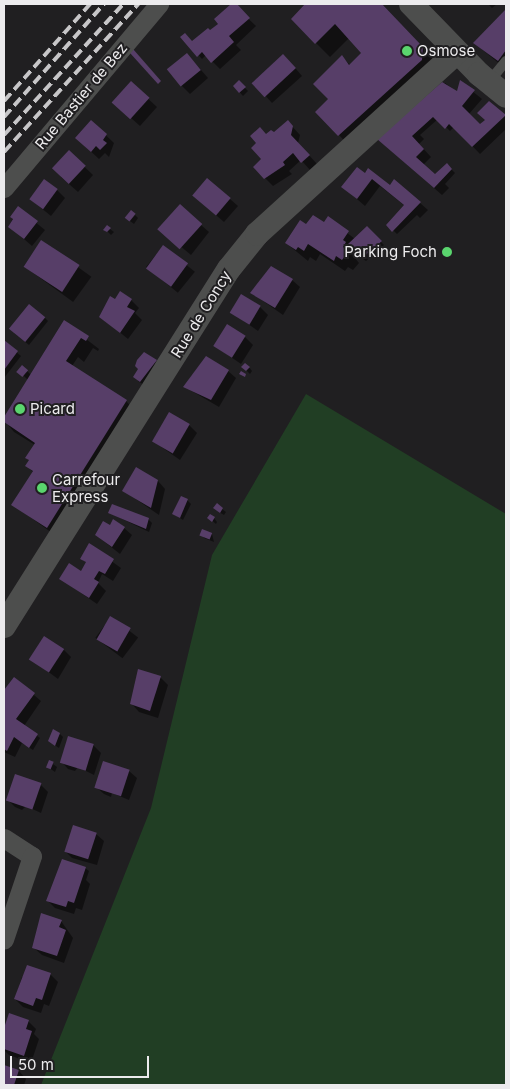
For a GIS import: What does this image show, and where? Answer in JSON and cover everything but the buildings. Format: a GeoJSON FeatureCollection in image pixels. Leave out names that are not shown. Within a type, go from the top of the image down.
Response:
{"type":"FeatureCollection","features":[{"type":"Feature","properties":{"kind":"street","name":"Rue Bastier de Bez"},"geometry":{"type":"LineString","coordinates":[[4,188],[159,4]]}},
{"type":"Feature","properties":{"kind":"street"},"geometry":{"type":"LineString","coordinates":[[411,4],[497,89]]}},
{"type":"Feature","properties":{"kind":"street","name":"Rue de Concy"},"geometry":{"type":"LineString","coordinates":[[5,621],[229,269],[257,234],[458,52]]}},
{"type":"Feature","properties":{"kind":"street"},"geometry":{"type":"LineString","coordinates":[[4,838],[32,856],[4,939]]}},
{"type":"Feature","properties":{"kind":"lane"},"geometry":{"type":"LineString","coordinates":[[497,89],[506,61]]}},
{"type":"Feature","properties":{"kind":"green space"},"geometry":{"type":"Polygon","coordinates":[[[306,394],[506,514],[506,1085],[41,1085],[151,808],[212,555],[306,394]]]}},
{"type":"Feature","properties":{"kind":"railway"},"geometry":{"type":"LineString","coordinates":[[4,101],[90,4]]}},
{"type":"Feature","properties":{"kind":"railway"},"geometry":{"type":"LineString","coordinates":[[4,117],[104,4]]}},
{"type":"Feature","properties":{"kind":"railway"},"geometry":{"type":"LineString","coordinates":[[4,135],[123,4]]}},
{"type":"Feature","properties":{"kind":"railway"},"geometry":{"type":"LineString","coordinates":[[4,152],[138,4]]}},
{"type":"Feature","properties":{"kind":"place","name":"Osmose"},"geometry":{"type":"Point","coordinates":[407,51]}},
{"type":"Feature","properties":{"kind":"place","name":"Parking Foch"},"geometry":{"type":"Point","coordinates":[447,252]}},
{"type":"Feature","properties":{"kind":"place","name":"Picard"},"geometry":{"type":"Point","coordinates":[20,409]}},
{"type":"Feature","properties":{"kind":"place","name":"Carrefour Express"},"geometry":{"type":"Point","coordinates":[42,488]}}]}
